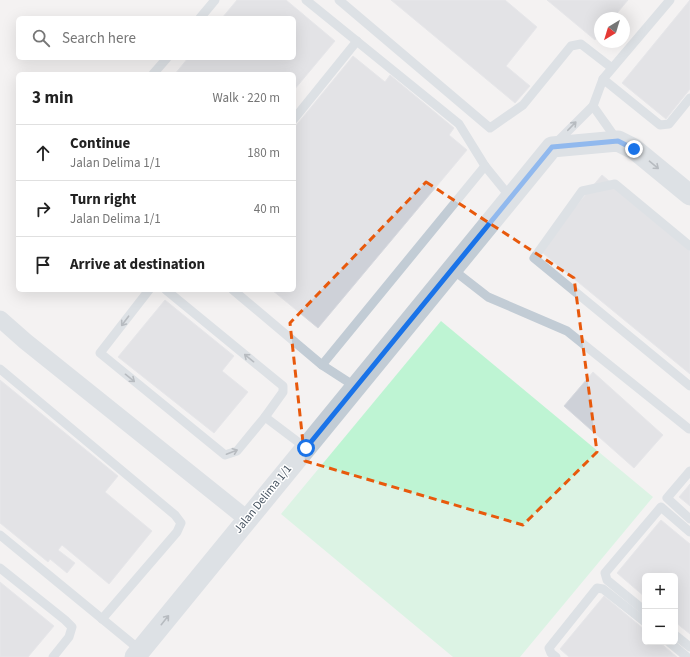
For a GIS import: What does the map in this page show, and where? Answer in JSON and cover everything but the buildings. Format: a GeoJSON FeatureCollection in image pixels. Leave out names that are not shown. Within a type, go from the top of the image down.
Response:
{"type":"FeatureCollection","features":[{"type":"Feature","properties":{"kind":"street"},"geometry":{"type":"LineString","coordinates":[[552,147],[618,141],[634,149],[690,195]]}},
{"type":"Feature","properties":{"kind":"street","name":"Jalan Delima 1/1"},"geometry":{"type":"LineString","coordinates":[[137,653],[552,147]]}},
{"type":"Feature","properties":{"kind":"street"},"geometry":{"type":"LineString","coordinates":[[0,319],[25,341],[247,519]]}},
{"type":"Feature","properties":{"kind":"lane"},"geometry":{"type":"LineString","coordinates":[[202,16],[215,0]]}},
{"type":"Feature","properties":{"kind":"lane"},"geometry":{"type":"LineString","coordinates":[[306,0],[459,124],[485,166],[511,198]]}},
{"type":"Feature","properties":{"kind":"lane"},"geometry":{"type":"LineString","coordinates":[[339,0],[490,128],[523,105],[571,46],[581,44],[612,68]]}},
{"type":"Feature","properties":{"kind":"lane"},"geometry":{"type":"LineString","coordinates":[[552,147],[593,106],[603,79],[668,1]]}},
{"type":"Feature","properties":{"kind":"lane"},"geometry":{"type":"LineString","coordinates":[[296,117],[357,41]]}},
{"type":"Feature","properties":{"kind":"lane"},"geometry":{"type":"LineString","coordinates":[[156,72],[165,60]]}},
{"type":"Feature","properties":{"kind":"lane"},"geometry":{"type":"LineString","coordinates":[[603,79],[660,125],[669,124],[690,98]]}},
{"type":"Feature","properties":{"kind":"lane"},"geometry":{"type":"LineString","coordinates":[[593,106],[618,141]]}},
{"type":"Feature","properties":{"kind":"lane"},"geometry":{"type":"LineString","coordinates":[[322,365],[485,166]]}},
{"type":"Feature","properties":{"kind":"lane"},"geometry":{"type":"LineString","coordinates":[[690,246],[614,184],[582,191],[534,258],[690,386]]}},
{"type":"Feature","properties":{"kind":"lane"},"geometry":{"type":"LineString","coordinates":[[452,269],[488,297],[567,331],[689,429]]}},
{"type":"Feature","properties":{"kind":"lane"},"geometry":{"type":"LineString","coordinates":[[147,292],[100,353],[225,455],[237,451],[283,392],[283,386],[168,292]]}},
{"type":"Feature","properties":{"kind":"lane"},"geometry":{"type":"LineString","coordinates":[[235,292],[322,365],[356,387]]}},
{"type":"Feature","properties":{"kind":"lane"},"geometry":{"type":"LineString","coordinates":[[0,369],[175,515],[181,523],[177,532],[102,619]]}},
{"type":"Feature","properties":{"kind":"lane"},"geometry":{"type":"LineString","coordinates":[[265,417],[306,448]]}},
{"type":"Feature","properties":{"kind":"lane"},"geometry":{"type":"LineString","coordinates":[[690,471],[667,498],[690,519]]}},
{"type":"Feature","properties":{"kind":"lane"},"geometry":{"type":"LineString","coordinates":[[643,609],[607,580],[605,573],[661,507],[690,532]]}},
{"type":"Feature","properties":{"kind":"lane"},"geometry":{"type":"LineString","coordinates":[[0,535],[102,619],[137,653]]}},
{"type":"Feature","properties":{"kind":"lane"},"geometry":{"type":"LineString","coordinates":[[0,568],[65,620],[72,628],[69,637],[53,657]]}},
{"type":"Feature","properties":{"kind":"lane"},"geometry":{"type":"LineString","coordinates":[[556,657],[549,648],[597,588],[604,589],[642,620]]}},
{"type":"Feature","properties":{"kind":"lane"},"geometry":{"type":"LineString","coordinates":[[678,637],[690,647]]}},
{"type":"Feature","properties":{"kind":"lane"},"geometry":{"type":"LineString","coordinates":[[673,645],[687,657]]}},
{"type":"Feature","properties":{"kind":"highlighted area"},"geometry":{"type":"Polygon","coordinates":[[[426,182],[574,278],[597,452],[523,525],[305,461],[290,323],[426,182]]]}},
{"type":"Feature","properties":{"kind":"green space"},"geometry":{"type":"Polygon","coordinates":[[[441,321],[653,497],[520,657],[453,657],[281,514],[441,321]]]}},
{"type":"Feature","properties":{"kind":"route"},"geometry":{"type":"LineString","coordinates":[[306,448],[552,147],[618,141],[634,149]]}}]}
